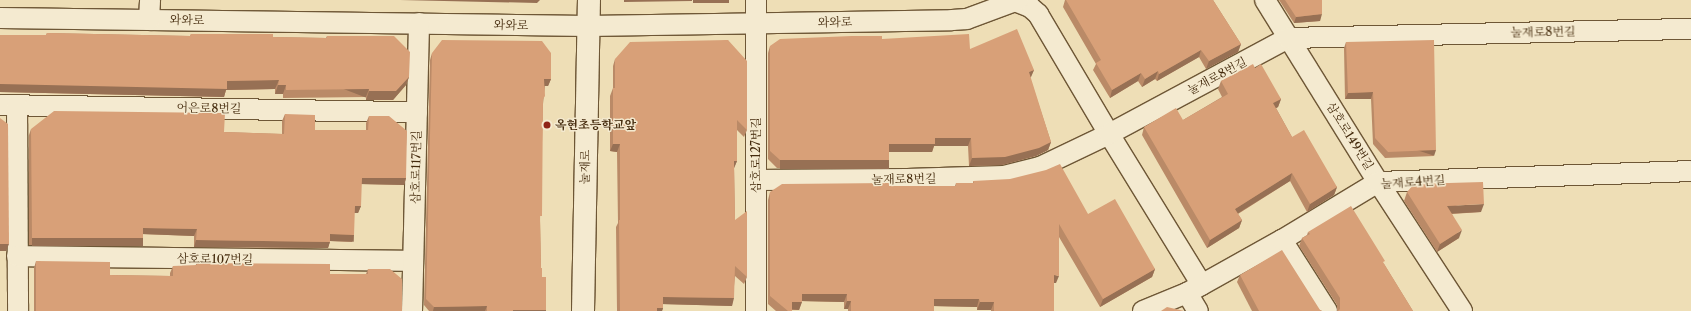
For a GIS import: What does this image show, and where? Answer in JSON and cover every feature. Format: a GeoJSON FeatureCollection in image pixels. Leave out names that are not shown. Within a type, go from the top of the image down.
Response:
{"type":"FeatureCollection","features":[{"type":"Feature","properties":{"kind":"street"},"geometry":{"type":"LineString","coordinates":[[149,20],[150,0]]}},
{"type":"Feature","properties":{"kind":"street","name":"눌재로"},"geometry":{"type":"LineString","coordinates":[[583,311],[589,0]]}},
{"type":"Feature","properties":{"kind":"street","name":"삼호로127번길"},"geometry":{"type":"LineString","coordinates":[[756,0],[756,311]]}},
{"type":"Feature","properties":{"kind":"street","name":"삼호로149번길"},"geometry":{"type":"LineString","coordinates":[[1264,0],[1378,182],[1462,311]]}},
{"type":"Feature","properties":{"kind":"street"},"geometry":{"type":"LineString","coordinates":[[1015,1],[1030,7],[1038,14],[1109,134],[1195,289],[1198,311]]}},
{"type":"Feature","properties":{"kind":"street","name":"와와로"},"geometry":{"type":"LineString","coordinates":[[0,18],[588,26],[952,20],[967,19],[1015,1]]}},
{"type":"Feature","properties":{"kind":"street","name":"삼호로117번길"},"geometry":{"type":"LineString","coordinates":[[412,311],[419,23]]}},
{"type":"Feature","properties":{"kind":"street","name":"눌재로8번길"},"geometry":{"type":"LineString","coordinates":[[756,180],[907,179],[1004,176],[1040,167],[1109,134],[1288,38],[1691,29]]}},
{"type":"Feature","properties":{"kind":"street"},"geometry":{"type":"LineString","coordinates":[[8,105],[18,256],[18,311]]}},
{"type":"Feature","properties":{"kind":"street","name":"어은로8번길"},"geometry":{"type":"LineString","coordinates":[[8,105],[417,112]]}},
{"type":"Feature","properties":{"kind":"street","name":"눌재로4번길"},"geometry":{"type":"LineString","coordinates":[[1143,311],[1195,289],[1282,240],[1378,182],[1691,171]]}},
{"type":"Feature","properties":{"kind":"street"},"geometry":{"type":"LineString","coordinates":[[1282,240],[1327,311]]}},
{"type":"Feature","properties":{"kind":"street","name":"삼호로107번길"},"geometry":{"type":"LineString","coordinates":[[18,256],[413,261]]}},
{"type":"Feature","properties":{"kind":"building"},"geometry":{"type":"Polygon","coordinates":[[[1066,0],[1213,0],[1241,44],[1209,61],[1201,50],[1159,74],[1158,71],[1145,79],[1141,73],[1112,90],[1096,63],[1101,60],[1066,0]]]}},
{"type":"Feature","properties":{"kind":"building"},"geometry":{"type":"Polygon","coordinates":[[[1285,0],[1322,0],[1322,14],[1296,17],[1285,0]]]}},
{"type":"Feature","properties":{"kind":"building"},"geometry":{"type":"Polygon","coordinates":[[[1017,29],[1034,70],[1029,72],[1051,142],[1039,148],[1005,157],[972,158],[971,138],[935,138],[935,144],[889,144],[889,160],[780,160],[770,151],[770,46],[780,39],[882,36],[882,39],[969,34],[970,49],[1017,29]]]}},
{"type":"Feature","properties":{"kind":"building"},"geometry":{"type":"Polygon","coordinates":[[[47,33],[190,36],[191,34],[273,34],[273,37],[327,38],[327,36],[394,36],[410,52],[409,77],[396,91],[369,91],[369,89],[286,90],[286,85],[278,85],[279,80],[227,81],[227,89],[0,84],[0,35],[46,35],[47,33]]]}},
{"type":"Feature","properties":{"kind":"building"},"geometry":{"type":"Polygon","coordinates":[[[442,40],[542,41],[551,53],[551,79],[544,79],[545,96],[543,99],[542,216],[540,216],[541,268],[542,277],[546,277],[546,310],[487,311],[487,306],[434,307],[426,299],[432,53],[442,40]]]}},
{"type":"Feature","properties":{"kind":"building"},"geometry":{"type":"Polygon","coordinates":[[[728,40],[747,61],[747,130],[737,120],[737,161],[734,161],[735,220],[747,211],[747,277],[735,266],[734,298],[663,297],[663,308],[657,308],[657,311],[620,311],[620,144],[613,144],[613,88],[615,88],[615,59],[630,42],[728,40]]]}},
{"type":"Feature","properties":{"kind":"building"},"geometry":{"type":"Polygon","coordinates":[[[1434,40],[1436,150],[1388,152],[1375,138],[1373,92],[1348,93],[1346,42],[1434,40]]]}},
{"type":"Feature","properties":{"kind":"building"},"geometry":{"type":"Polygon","coordinates":[[[1253,64],[1255,68],[1261,64],[1281,99],[1273,103],[1292,137],[1304,130],[1337,187],[1310,204],[1292,173],[1235,209],[1242,220],[1210,240],[1144,127],[1176,108],[1183,120],[1228,94],[1221,81],[1253,64]]]}},
{"type":"Feature","properties":{"kind":"building"},"geometry":{"type":"Polygon","coordinates":[[[54,111],[225,113],[224,132],[284,134],[285,114],[315,115],[315,130],[368,130],[369,116],[389,116],[407,131],[406,178],[362,178],[361,206],[355,206],[354,235],[330,234],[330,242],[196,240],[197,229],[143,228],[143,238],[32,238],[31,129],[54,111]]]}},
{"type":"Feature","properties":{"kind":"building"},"geometry":{"type":"Polygon","coordinates":[[[0,118],[8,124],[9,244],[0,244],[0,118]]]}},
{"type":"Feature","properties":{"kind":"building"},"geometry":{"type":"Polygon","coordinates":[[[1060,164],[1088,214],[1115,199],[1155,269],[1103,299],[1059,224],[1059,276],[1054,275],[1054,311],[994,311],[994,302],[980,302],[979,299],[934,299],[934,311],[851,311],[851,301],[847,301],[847,294],[802,294],[802,302],[792,302],[792,311],[788,311],[770,296],[770,192],[782,184],[889,183],[889,186],[956,186],[956,183],[974,183],[973,181],[1010,179],[1046,170],[1060,164]]]}},
{"type":"Feature","properties":{"kind":"building"},"geometry":{"type":"Polygon","coordinates":[[[1483,182],[1484,204],[1447,206],[1462,230],[1440,244],[1407,192],[1414,184],[1483,182]]]}},
{"type":"Feature","properties":{"kind":"building"},"geometry":{"type":"Polygon","coordinates":[[[1351,206],[1385,261],[1383,262],[1413,311],[1338,311],[1340,309],[1340,298],[1302,238],[1310,234],[1308,232],[1351,206]]]}},
{"type":"Feature","properties":{"kind":"building"},"geometry":{"type":"Polygon","coordinates":[[[1282,250],[1322,311],[1259,311],[1240,275],[1282,250]]]}},
{"type":"Feature","properties":{"kind":"building"},"geometry":{"type":"Polygon","coordinates":[[[36,261],[110,262],[110,275],[173,276],[173,266],[197,265],[197,263],[330,264],[330,274],[368,274],[368,269],[390,269],[402,279],[402,311],[36,311],[36,261]]]}},
{"type":"Feature","properties":{"kind":"building"},"geometry":{"type":"Polygon","coordinates":[[[1167,307],[1184,311],[1161,311],[1167,307]]]}},
{"type":"Feature","properties":{"kind":"place","name":"옥현초등학교앞"},"geometry":{"type":"Point","coordinates":[547,125]}}]}
